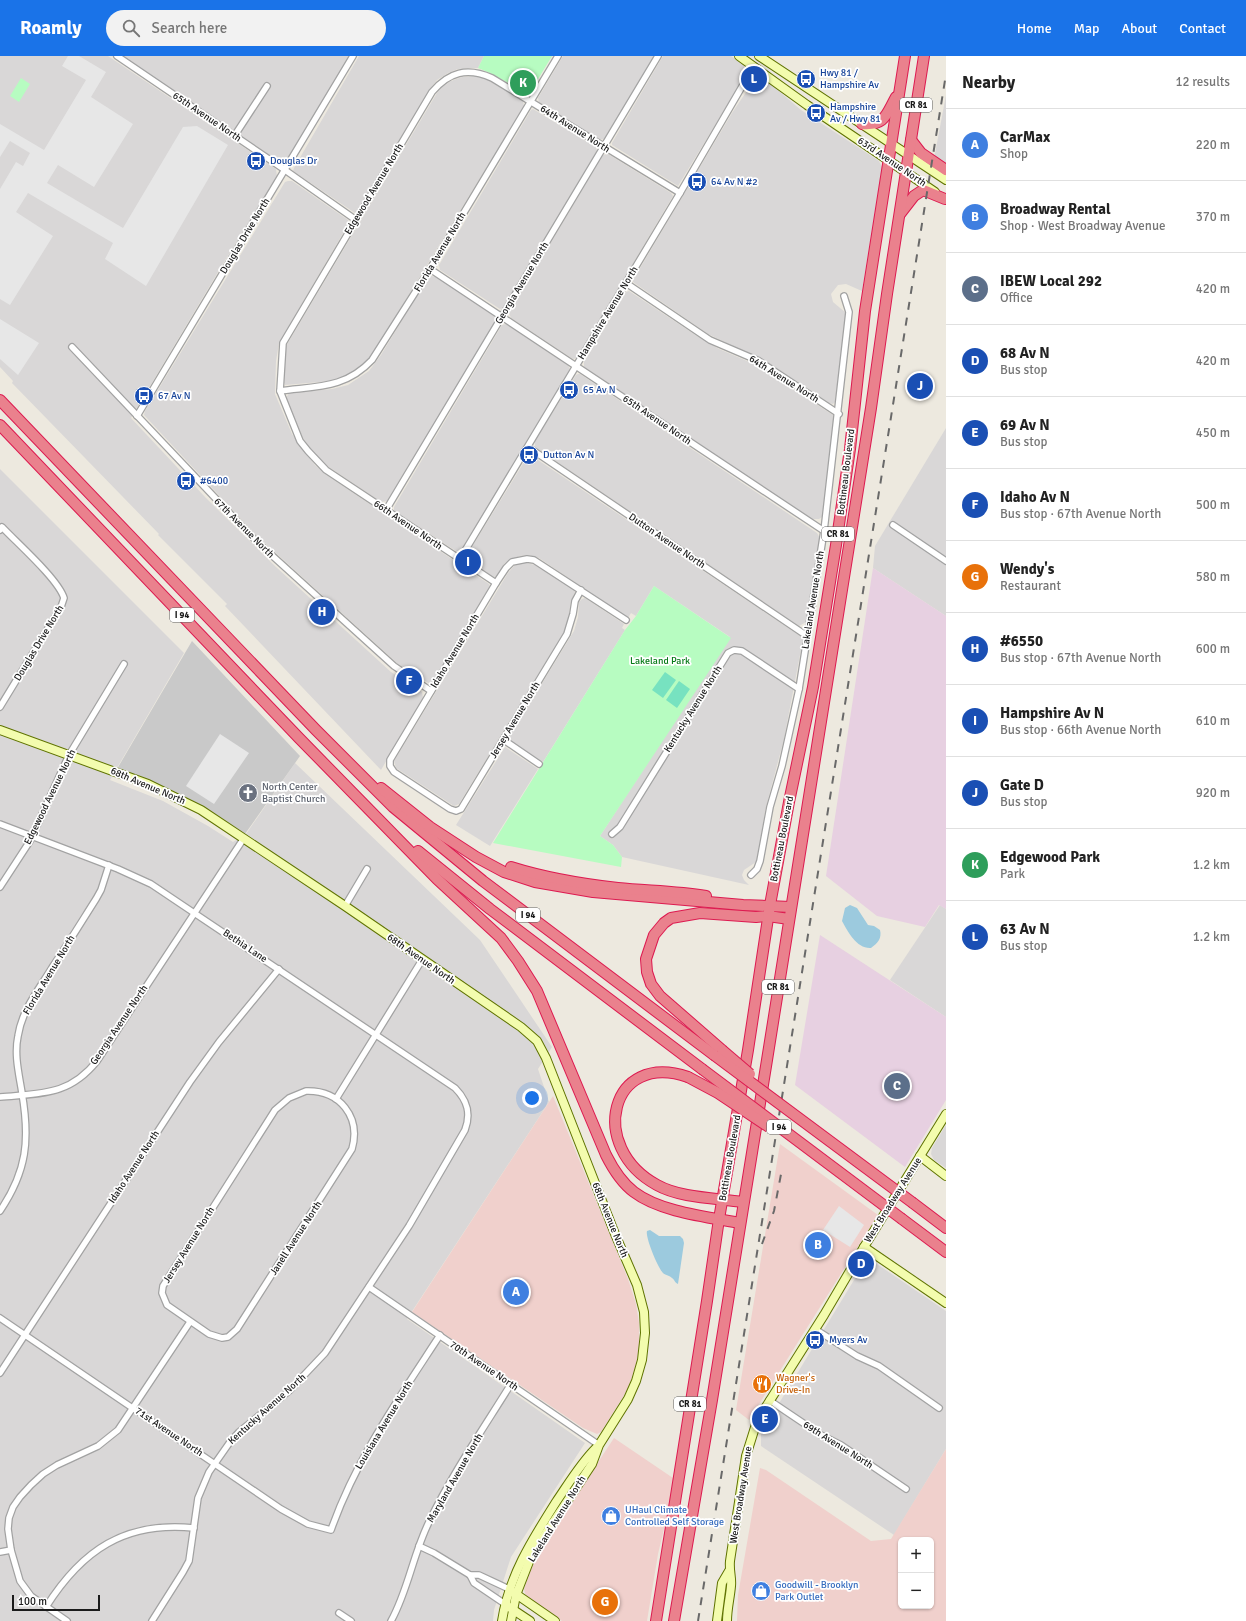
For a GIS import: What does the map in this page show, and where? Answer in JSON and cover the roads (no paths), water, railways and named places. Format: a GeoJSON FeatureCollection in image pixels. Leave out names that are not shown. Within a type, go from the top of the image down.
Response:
{"type":"FeatureCollection","features":[{"type":"Feature","properties":{"kind":"highway","name":"Bottineau Boulevard"},"geometry":{"type":"LineString","coordinates":[[656,1621],[719,1219],[748,1050],[768,916],[784,827],[813,686],[833,569],[849,457],[864,311],[905,56]]}},
{"type":"Feature","properties":{"kind":"highway","name":"Bottineau Boulevard"},"geometry":{"type":"LineString","coordinates":[[674,1621],[712,1400],[871,408],[924,56]]}},
{"type":"Feature","properties":{"kind":"highway"},"geometry":{"type":"LineString","coordinates":[[862,124],[872,125],[882,120],[888,113],[899,90]]}},
{"type":"Feature","properties":{"kind":"highway"},"geometry":{"type":"LineString","coordinates":[[911,140],[921,153],[946,170]]}},
{"type":"Feature","properties":{"kind":"highway"},"geometry":{"type":"LineString","coordinates":[[899,216],[914,196],[923,190],[946,199]]}},
{"type":"Feature","properties":{"kind":"highway","name":"I 94"},"geometry":{"type":"LineString","coordinates":[[0,400],[350,765],[398,812],[459,862],[718,1053]]}},
{"type":"Feature","properties":{"kind":"highway","name":"I 94"},"geometry":{"type":"LineString","coordinates":[[0,425],[294,732],[366,805],[440,869],[702,1069],[946,1252]]}},
{"type":"Feature","properties":{"kind":"highway"},"geometry":{"type":"LineString","coordinates":[[350,765],[399,801],[430,827],[476,858],[504,872],[535,882],[565,888],[637,897],[791,907]]}},
{"type":"Feature","properties":{"kind":"highway"},"geometry":{"type":"LineString","coordinates":[[366,805],[437,879],[501,938],[518,960],[544,1005],[606,1155],[625,1184],[634,1192],[664,1207],[740,1223]]}},
{"type":"Feature","properties":{"kind":"highway"},"geometry":{"type":"LineString","coordinates":[[789,919],[768,916],[756,917],[700,913],[671,918],[659,928],[654,935],[648,951],[646,966],[648,979],[660,996],[718,1053],[946,1228]]}},
{"type":"Feature","properties":{"kind":"highway"},"geometry":{"type":"LineString","coordinates":[[743,1202],[678,1193],[657,1185],[643,1177],[628,1162],[616,1136],[614,1121],[617,1107],[623,1094],[630,1085],[641,1077],[654,1072],[666,1071],[688,1077],[718,1094],[856,1184]]}},
{"type":"Feature","properties":{"kind":"street","name":"65th Avenue North"},"geometry":{"type":"LineString","coordinates":[[117,56],[235,135],[356,220]]}},
{"type":"Feature","properties":{"kind":"street","name":"Douglas Drive North"},"geometry":{"type":"LineString","coordinates":[[137,416],[353,56]]}},
{"type":"Feature","properties":{"kind":"street","name":"Florida Avenue North"},"geometry":{"type":"LineString","coordinates":[[280,390],[341,382],[363,370],[380,350],[558,56]]}},
{"type":"Feature","properties":{"kind":"street","name":"Georgia Avenue North"},"geometry":{"type":"LineString","coordinates":[[386,510],[658,56]]}},
{"type":"Feature","properties":{"kind":"street","name":"63rd Avenue North"},"geometry":{"type":"LineString","coordinates":[[739,56],[807,105],[946,199]]}},
{"type":"Feature","properties":{"kind":"street"},"geometry":{"type":"LineString","coordinates":[[754,66],[760,56]]}},
{"type":"Feature","properties":{"kind":"street","name":"63rd Avenue North"},"geometry":{"type":"LineString","coordinates":[[760,56],[946,180]]}},
{"type":"Feature","properties":{"kind":"street","name":"Hampshire Avenue North"},"geometry":{"type":"LineString","coordinates":[[460,559],[680,194],[754,66]]}},
{"type":"Feature","properties":{"kind":"street","name":"Edgewood Avenue North"},"geometry":{"type":"LineString","coordinates":[[280,390],[283,343],[432,92],[446,79],[463,72],[482,73],[531,101]]}},
{"type":"Feature","properties":{"kind":"street"},"geometry":{"type":"LineString","coordinates":[[235,135],[267,86]]}},
{"type":"Feature","properties":{"kind":"street","name":"64th Avenue North"},"geometry":{"type":"LineString","coordinates":[[531,101],[680,194]]}},
{"type":"Feature","properties":{"kind":"street","name":"65th Avenue North"},"geometry":{"type":"LineString","coordinates":[[430,269],[824,531]]}},
{"type":"Feature","properties":{"kind":"street","name":"64th Avenue North"},"geometry":{"type":"LineString","coordinates":[[626,283],[710,340],[759,362],[838,414]]}},
{"type":"Feature","properties":{"kind":"street","name":"Lakeland Avenue North"},"geometry":{"type":"LineString","coordinates":[[751,875],[757,869],[760,861],[770,807],[785,751],[799,689],[824,531],[850,312],[844,296]]}},
{"type":"Feature","properties":{"kind":"street","name":"67th Avenue North"},"geometry":{"type":"LineString","coordinates":[[72,348],[256,541],[394,666],[431,691]]}},
{"type":"Feature","properties":{"kind":"street","name":"66th Avenue North"},"geometry":{"type":"LineString","coordinates":[[280,390],[294,429],[308,451],[326,470],[496,583]]}},
{"type":"Feature","properties":{"kind":"street","name":"Dutton Avenue North"},"geometry":{"type":"LineString","coordinates":[[528,447],[807,636]]}},
{"type":"Feature","properties":{"kind":"street"},"geometry":{"type":"LineString","coordinates":[[893,525],[946,561]]}},
{"type":"Feature","properties":{"kind":"street","name":"Douglas Drive North"},"geometry":{"type":"LineString","coordinates":[[0,707],[64,598],[59,587],[44,570],[1,528]]}},
{"type":"Feature","properties":{"kind":"street"},"geometry":{"type":"LineString","coordinates":[[496,583],[512,562],[527,559],[542,564],[626,620]]}},
{"type":"Feature","properties":{"kind":"street","name":"Idaho Avenue North"},"geometry":{"type":"LineString","coordinates":[[423,791],[394,772],[390,766],[390,760],[496,583]]}},
{"type":"Feature","properties":{"kind":"street","name":"Jersey Avenue North"},"geometry":{"type":"LineString","coordinates":[[423,791],[450,809],[456,811],[461,809],[567,634],[573,614],[575,600],[581,590]]}},
{"type":"Feature","properties":{"kind":"street","name":"Kentucky Avenue North"},"geometry":{"type":"LineString","coordinates":[[612,834],[620,827],[728,653],[734,650],[742,651],[799,689]]}},
{"type":"Feature","properties":{"kind":"street","name":"Edgewood Avenue North"},"geometry":{"type":"LineString","coordinates":[[0,887],[32,836],[69,755],[124,664]]}},
{"type":"Feature","properties":{"kind":"street","name":"68th Avenue North"},"geometry":{"type":"LineString","coordinates":[[0,730],[148,784],[201,810],[345,906],[521,1027],[537,1042],[546,1058],[615,1234],[637,1285],[644,1312],[645,1333],[642,1360]]}},
{"type":"Feature","properties":{"kind":"street"},"geometry":{"type":"LineString","coordinates":[[504,740],[539,764]]}},
{"type":"Feature","properties":{"kind":"street","name":"Bethia Lane"},"geometry":{"type":"LineString","coordinates":[[0,824],[109,865],[152,884],[455,1088],[465,1099],[468,1106]]}},
{"type":"Feature","properties":{"kind":"street","name":"Georgia Avenue North"},"geometry":{"type":"LineString","coordinates":[[22,1095],[59,1089],[81,1078],[97,1061],[244,838]]}},
{"type":"Feature","properties":{"kind":"street","name":"Florida Avenue North"},"geometry":{"type":"LineString","coordinates":[[22,1095],[16,1049],[20,1024],[32,1000],[102,890],[109,865]]}},
{"type":"Feature","properties":{"kind":"street"},"geometry":{"type":"LineString","coordinates":[[345,906],[367,869]]}},
{"type":"Feature","properties":{"kind":"street"},"geometry":{"type":"LineString","coordinates":[[336,1099],[422,960]]}},
{"type":"Feature","properties":{"kind":"street","name":"Idaho Avenue North"},"geometry":{"type":"LineString","coordinates":[[0,1373],[190,1082],[219,1042],[279,969]]}},
{"type":"Feature","properties":{"kind":"street","name":"Jersey Avenue North"},"geometry":{"type":"LineString","coordinates":[[190,1322],[167,1305],[162,1293],[163,1286],[275,1110],[281,1103],[289,1098],[306,1092],[322,1092],[336,1099]]}},
{"type":"Feature","properties":{"kind":"street"},"geometry":{"type":"LineString","coordinates":[[0,1097],[22,1095],[26,1140],[25,1156],[16,1185],[0,1211]]}},
{"type":"Feature","properties":{"kind":"street","name":"Janell Avenue North"},"geometry":{"type":"LineString","coordinates":[[190,1322],[215,1337],[228,1337],[237,1329],[352,1149],[355,1140],[353,1122],[349,1113],[336,1099]]}},
{"type":"Feature","properties":{"kind":"street","name":"Kentucky Avenue North"},"geometry":{"type":"LineString","coordinates":[[152,1621],[189,1561],[198,1498],[203,1485],[215,1464],[239,1432],[289,1391],[308,1373],[325,1353],[410,1226],[465,1130],[468,1123],[468,1106]]}},
{"type":"Feature","properties":{"kind":"street","name":"West Broadway Avenue"},"geometry":{"type":"LineString","coordinates":[[727,1621],[731,1584],[729,1571],[747,1452],[757,1421],[946,1114]]}},
{"type":"Feature","properties":{"kind":"street"},"geometry":{"type":"LineString","coordinates":[[920,1156],[946,1176]]}},
{"type":"Feature","properties":{"kind":"street"},"geometry":{"type":"LineString","coordinates":[[864,1247],[946,1303]]}},
{"type":"Feature","properties":{"kind":"street","name":"70th Avenue North"},"geometry":{"type":"LineString","coordinates":[[369,1287],[599,1445]]}},
{"type":"Feature","properties":{"kind":"street","name":"71st Avenue North"},"geometry":{"type":"LineString","coordinates":[[0,1318],[281,1509],[308,1524],[331,1530],[336,1518]]}},
{"type":"Feature","properties":{"kind":"street"},"geometry":{"type":"LineString","coordinates":[[67,1621],[31,1596],[24,1589],[18,1576],[11,1550],[8,1529],[9,1518],[20,1497],[31,1484],[57,1464],[98,1446],[109,1439],[118,1430],[134,1409],[190,1322]]}},
{"type":"Feature","properties":{"kind":"street"},"geometry":{"type":"LineString","coordinates":[[815,1329],[857,1356],[890,1373],[939,1408]]}},
{"type":"Feature","properties":{"kind":"street","name":"Louisiana Avenue North"},"geometry":{"type":"LineString","coordinates":[[336,1518],[362,1459],[440,1335]]}},
{"type":"Feature","properties":{"kind":"street","name":"Lakeland Avenue North"},"geometry":{"type":"LineString","coordinates":[[516,1595],[532,1554],[592,1464],[599,1445],[628,1399],[636,1381],[642,1360]]}},
{"type":"Feature","properties":{"kind":"street","name":"Maryland Avenue North"},"geometry":{"type":"LineString","coordinates":[[391,1621],[403,1595],[419,1546],[438,1502],[511,1384]]}},
{"type":"Feature","properties":{"kind":"street","name":"69th Avenue North"},"geometry":{"type":"LineString","coordinates":[[769,1400],[821,1435],[841,1445],[906,1489]]}},
{"type":"Feature","properties":{"kind":"street","name":"Lakeland Avenue North"},"geometry":{"type":"LineString","coordinates":[[509,1589],[531,1543],[582,1462],[599,1445]]}},
{"type":"Feature","properties":{"kind":"street"},"geometry":{"type":"LineString","coordinates":[[46,1607],[58,1589],[82,1561],[98,1549],[114,1540],[149,1529],[168,1527],[194,1528]]}},
{"type":"Feature","properties":{"kind":"street"},"geometry":{"type":"LineString","coordinates":[[419,1546],[434,1553],[470,1575],[479,1575],[509,1589],[555,1621]]}},
{"type":"Feature","properties":{"kind":"street"},"geometry":{"type":"LineString","coordinates":[[0,1552],[11,1550]]}},
{"type":"Feature","properties":{"kind":"street","name":"West Broadway Avenue"},"geometry":{"type":"LineString","coordinates":[[717,1621],[722,1583],[729,1571]]}},
{"type":"Feature","properties":{"kind":"street"},"geometry":{"type":"LineString","coordinates":[[470,1575],[474,1583],[530,1621]]}},
{"type":"Feature","properties":{"kind":"street"},"geometry":{"type":"LineString","coordinates":[[502,1621],[509,1589]]}},
{"type":"Feature","properties":{"kind":"street"},"geometry":{"type":"LineString","coordinates":[[511,1621],[512,1609],[516,1595]]}},
{"type":"Feature","properties":{"kind":"street"},"geometry":{"type":"LineString","coordinates":[[339,1613],[350,1621]]}},
{"type":"Feature","properties":{"kind":"water"},"geometry":{"type":"Polygon","coordinates":[[[850,905],[857,908],[868,925],[874,926],[880,930],[879,940],[871,948],[866,948],[857,943],[850,935],[842,921],[845,908],[850,905]]]}},
{"type":"Feature","properties":{"kind":"water"},"geometry":{"type":"Polygon","coordinates":[[[650,1230],[659,1236],[680,1236],[683,1239],[684,1243],[678,1284],[671,1277],[663,1273],[658,1265],[648,1239],[647,1231],[650,1230]]]}},
{"type":"Feature","properties":{"kind":"railway"},"geometry":{"type":"LineString","coordinates":[[698,1621],[946,74]]}},
{"type":"Feature","properties":{"kind":"railway"},"geometry":{"type":"LineString","coordinates":[[762,1244],[774,1211],[782,1169]]}},
{"type":"Feature","properties":{"kind":"place","name":"63 Av N"},"geometry":{"type":"Point","coordinates":[754,79]}},
{"type":"Feature","properties":{"kind":"place","name":"Hwy 81 / Hampshire Av"},"geometry":{"type":"Point","coordinates":[806,79]}},
{"type":"Feature","properties":{"kind":"place","name":"Edgewood Park"},"geometry":{"type":"Point","coordinates":[523,83]}},
{"type":"Feature","properties":{"kind":"place","name":"Hampshire Av / Hwy 81"},"geometry":{"type":"Point","coordinates":[816,113]}},
{"type":"Feature","properties":{"kind":"place","name":"Douglas Dr"},"geometry":{"type":"Point","coordinates":[256,161]}},
{"type":"Feature","properties":{"kind":"place","name":"64 Av N #2"},"geometry":{"type":"Point","coordinates":[697,182]}},
{"type":"Feature","properties":{"kind":"place","name":"Gate D"},"geometry":{"type":"Point","coordinates":[920,386]}},
{"type":"Feature","properties":{"kind":"place","name":"65 Av N"},"geometry":{"type":"Point","coordinates":[569,390]}},
{"type":"Feature","properties":{"kind":"place","name":"67 Av N"},"geometry":{"type":"Point","coordinates":[144,396]}},
{"type":"Feature","properties":{"kind":"place","name":"Dutton Av N"},"geometry":{"type":"Point","coordinates":[529,455]}},
{"type":"Feature","properties":{"kind":"place","name":"#6400"},"geometry":{"type":"Point","coordinates":[186,481]}},
{"type":"Feature","properties":{"kind":"place","name":"Hampshire Av N"},"geometry":{"type":"Point","coordinates":[468,562]}},
{"type":"Feature","properties":{"kind":"place","name":"#6550"},"geometry":{"type":"Point","coordinates":[322,612]}},
{"type":"Feature","properties":{"kind":"place","name":"Idaho Av N"},"geometry":{"type":"Point","coordinates":[409,681]}},
{"type":"Feature","properties":{"kind":"place","name":"North Center Baptist Church"},"geometry":{"type":"Point","coordinates":[248,793]}},
{"type":"Feature","properties":{"kind":"place","name":"IBEW Local 292"},"geometry":{"type":"Point","coordinates":[897,1086]}},
{"type":"Feature","properties":{"kind":"place","name":"Broadway Rental"},"geometry":{"type":"Point","coordinates":[818,1245]}},
{"type":"Feature","properties":{"kind":"place","name":"68 Av N"},"geometry":{"type":"Point","coordinates":[861,1264]}},
{"type":"Feature","properties":{"kind":"place","name":"CarMax"},"geometry":{"type":"Point","coordinates":[516,1292]}},
{"type":"Feature","properties":{"kind":"place","name":"Myers Av"},"geometry":{"type":"Point","coordinates":[815,1340]}},
{"type":"Feature","properties":{"kind":"place","name":"Wagner's Drive-In"},"geometry":{"type":"Point","coordinates":[762,1384]}},
{"type":"Feature","properties":{"kind":"place","name":"69 Av N"},"geometry":{"type":"Point","coordinates":[765,1419]}},
{"type":"Feature","properties":{"kind":"place","name":"UHaul Climate Controlled Self Storage"},"geometry":{"type":"Point","coordinates":[611,1516]}},
{"type":"Feature","properties":{"kind":"place","name":"Goodwill - Brooklyn Park Outlet"},"geometry":{"type":"Point","coordinates":[761,1591]}},
{"type":"Feature","properties":{"kind":"place","name":"Wendy's"},"geometry":{"type":"Point","coordinates":[605,1602]}},
{"type":"Feature","properties":{"kind":"park label","name":"Lakeland Park"},"geometry":{"type":"Point","coordinates":[660,661]}}]}
